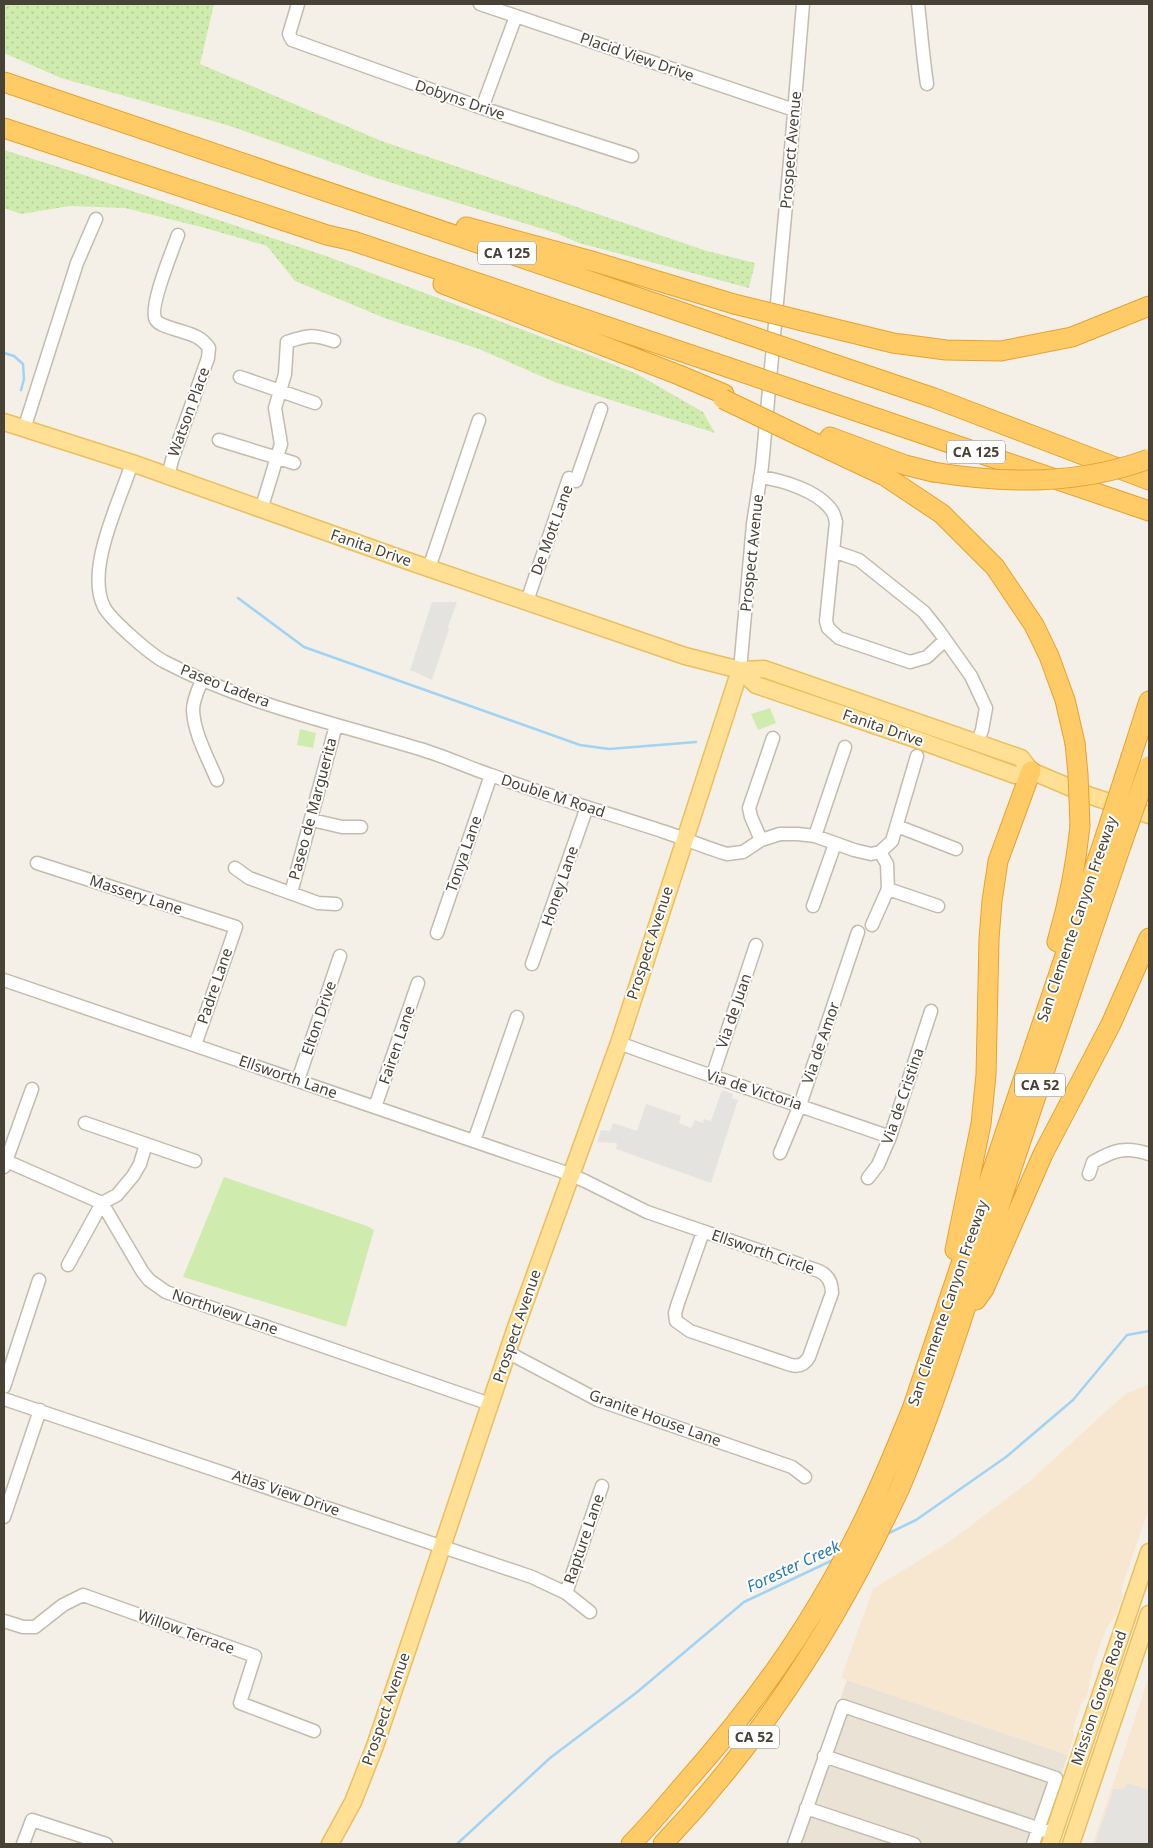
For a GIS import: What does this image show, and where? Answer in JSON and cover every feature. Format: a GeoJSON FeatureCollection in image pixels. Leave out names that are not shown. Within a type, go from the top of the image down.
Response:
{"type":"FeatureCollection","features":[{"type":"Feature","properties":{"kind":"highway","name":"CA 125"},"geometry":{"type":"LineString","coordinates":[[4,82],[934,398],[1148,479]]}},
{"type":"Feature","properties":{"kind":"highway","name":"CA 125"},"geometry":{"type":"LineString","coordinates":[[4,128],[327,235],[353,241],[1149,511]]}},
{"type":"Feature","properties":{"kind":"highway"},"geometry":{"type":"LineString","coordinates":[[286,178],[595,262],[734,304],[893,343],[946,350],[1001,351],[1072,337],[1149,306]]}},
{"type":"Feature","properties":{"kind":"highway"},"geometry":{"type":"LineString","coordinates":[[327,235],[335,242],[679,375],[804,438],[885,476],[934,509],[995,567],[1034,625],[1049,656],[1065,700],[1075,743],[1080,826],[1077,858],[1069,898],[988,1184]]}},
{"type":"Feature","properties":{"kind":"highway"},"geometry":{"type":"LineString","coordinates":[[723,397],[905,465],[970,478],[1025,481],[1067,479],[1127,467],[1149,459]]}},
{"type":"Feature","properties":{"kind":"highway","name":"San Clemente Canyon Freeway"},"geometry":{"type":"LineString","coordinates":[[663,1844],[708,1794],[748,1744],[801,1671],[833,1620],[901,1485],[959,1325],[1113,843],[1131,757],[1149,701]]}},
{"type":"Feature","properties":{"kind":"highway","name":"San Clemente Canyon Freeway"},"geometry":{"type":"LineString","coordinates":[[631,1844],[718,1746],[798,1638],[864,1521],[885,1476],[912,1409],[988,1184],[1113,843],[1149,766]]}},
{"type":"Feature","properties":{"kind":"highway"},"geometry":{"type":"LineString","coordinates":[[938,1333],[981,1124],[986,1075],[989,939],[998,861],[1031,771]]}},
{"type":"Feature","properties":{"kind":"highway"},"geometry":{"type":"LineString","coordinates":[[959,1325],[984,1289],[1042,1154],[1111,1024],[1149,938]]}},
{"type":"Feature","properties":{"kind":"main road","name":"Fanita Drive"},"geometry":{"type":"LineString","coordinates":[[4,423],[132,463],[261,510],[685,656],[740,670],[764,669],[1021,758],[1031,771],[1090,795],[1149,815]]}},
{"type":"Feature","properties":{"kind":"main road","name":"Fanita Drive"},"geometry":{"type":"LineString","coordinates":[[740,670],[756,685],[1015,774],[1031,771]]}},
{"type":"Feature","properties":{"kind":"main road","name":"Prospect Avenue"},"geometry":{"type":"LineString","coordinates":[[330,1844],[353,1802],[370,1760],[507,1352],[618,1043],[740,670]]}},
{"type":"Feature","properties":{"kind":"main road","name":"Mission Gorge Road"},"geometry":{"type":"LineString","coordinates":[[1047,1835],[1149,1552]]}},
{"type":"Feature","properties":{"kind":"main road","name":"Mission Gorge Road"},"geometry":{"type":"LineString","coordinates":[[1071,1844],[1149,1614]]}},
{"type":"Feature","properties":{"kind":"street","name":"Dobyns Drive"},"geometry":{"type":"LineString","coordinates":[[298,4],[289,30],[289,38],[482,108],[632,156]]}},
{"type":"Feature","properties":{"kind":"street","name":"Placid View Drive"},"geometry":{"type":"LineString","coordinates":[[480,4],[794,110]]}},
{"type":"Feature","properties":{"kind":"street","name":"Prospect Avenue"},"geometry":{"type":"LineString","coordinates":[[740,670],[753,524],[760,477],[803,4]]}},
{"type":"Feature","properties":{"kind":"street"},"geometry":{"type":"LineString","coordinates":[[918,4],[927,84]]}},
{"type":"Feature","properties":{"kind":"street"},"geometry":{"type":"LineString","coordinates":[[482,108],[516,16]]}},
{"type":"Feature","properties":{"kind":"street"},"geometry":{"type":"LineString","coordinates":[[24,429],[74,272],[96,219]]}},
{"type":"Feature","properties":{"kind":"street","name":"Watson Place"},"geometry":{"type":"LineString","coordinates":[[168,477],[172,460],[208,358],[209,348],[205,341],[198,336],[162,325],[156,319],[154,311],[156,299],[178,235]]}},
{"type":"Feature","properties":{"kind":"street"},"geometry":{"type":"LineString","coordinates":[[261,510],[281,444],[275,408],[285,374],[286,342],[306,336],[316,336],[334,341]]}},
{"type":"Feature","properties":{"kind":"street"},"geometry":{"type":"LineString","coordinates":[[240,378],[315,403]]}},
{"type":"Feature","properties":{"kind":"street","name":"De Mott Lane"},"geometry":{"type":"LineString","coordinates":[[527,602],[569,478],[576,481],[601,409]]}},
{"type":"Feature","properties":{"kind":"street"},"geometry":{"type":"LineString","coordinates":[[429,568],[479,420]]}},
{"type":"Feature","properties":{"kind":"street"},"geometry":{"type":"LineString","coordinates":[[219,440],[294,463]]}},
{"type":"Feature","properties":{"kind":"street","name":"Paseo Ladera"},"geometry":{"type":"LineString","coordinates":[[132,463],[100,559],[98,588],[103,605],[110,617],[149,653],[202,680],[336,725],[423,749]]}},
{"type":"Feature","properties":{"kind":"street"},"geometry":{"type":"LineString","coordinates":[[760,477],[774,479],[801,489],[819,499],[833,511],[836,522],[826,621],[828,628],[839,638],[910,662],[927,657],[945,640]]}},
{"type":"Feature","properties":{"kind":"street"},"geometry":{"type":"LineString","coordinates":[[833,550],[859,560],[924,612],[945,640],[971,676],[986,708],[982,730],[977,743]]}},
{"type":"Feature","properties":{"kind":"street"},"geometry":{"type":"LineString","coordinates":[[202,680],[193,710],[196,730],[217,780]]}},
{"type":"Feature","properties":{"kind":"street","name":"Paseo de Marguerita"},"geometry":{"type":"LineString","coordinates":[[291,893],[336,725]]}},
{"type":"Feature","properties":{"kind":"street"},"geometry":{"type":"LineString","coordinates":[[761,840],[751,817],[750,808],[773,738]]}},
{"type":"Feature","properties":{"kind":"street"},"geometry":{"type":"LineString","coordinates":[[815,836],[845,747]]}},
{"type":"Feature","properties":{"kind":"street","name":"Double M Road"},"geometry":{"type":"LineString","coordinates":[[423,749],[491,776],[727,854],[743,852],[761,840],[780,834],[815,836],[871,854],[880,852]]}},
{"type":"Feature","properties":{"kind":"street"},"geometry":{"type":"LineString","coordinates":[[872,925],[888,889],[888,864],[880,852],[892,841],[917,756]]}},
{"type":"Feature","properties":{"kind":"street","name":"Tonya Lane"},"geometry":{"type":"LineString","coordinates":[[437,933],[491,776]]}},
{"type":"Feature","properties":{"kind":"street","name":"Honey Lane"},"geometry":{"type":"LineString","coordinates":[[532,964],[587,807]]}},
{"type":"Feature","properties":{"kind":"street"},"geometry":{"type":"LineString","coordinates":[[312,820],[342,827],[361,827]]}},
{"type":"Feature","properties":{"kind":"street"},"geometry":{"type":"LineString","coordinates":[[897,826],[956,849]]}},
{"type":"Feature","properties":{"kind":"street"},"geometry":{"type":"LineString","coordinates":[[813,906],[835,844]]}},
{"type":"Feature","properties":{"kind":"street","name":"Massery Lane"},"geometry":{"type":"LineString","coordinates":[[37,863],[236,927]]}},
{"type":"Feature","properties":{"kind":"street"},"geometry":{"type":"LineString","coordinates":[[235,868],[249,878],[318,903],[336,904]]}},
{"type":"Feature","properties":{"kind":"street"},"geometry":{"type":"LineString","coordinates":[[888,889],[938,906]]}},
{"type":"Feature","properties":{"kind":"street","name":"Padre Lane"},"geometry":{"type":"LineString","coordinates":[[194,1045],[236,927]]}},
{"type":"Feature","properties":{"kind":"street","name":"Via de Amor"},"geometry":{"type":"LineString","coordinates":[[780,1153],[800,1105],[858,932]]}},
{"type":"Feature","properties":{"kind":"street","name":"Via de Juan"},"geometry":{"type":"LineString","coordinates":[[712,1077],[756,945]]}},
{"type":"Feature","properties":{"kind":"street","name":"Elton Drive"},"geometry":{"type":"LineString","coordinates":[[298,1080],[340,956]]}},
{"type":"Feature","properties":{"kind":"street","name":"Ellsworth Lane"},"geometry":{"type":"LineString","coordinates":[[4,980],[571,1175]]}},
{"type":"Feature","properties":{"kind":"street","name":"Fairen Lane"},"geometry":{"type":"LineString","coordinates":[[375,1107],[418,983]]}},
{"type":"Feature","properties":{"kind":"street","name":"Via de Cristina"},"geometry":{"type":"LineString","coordinates":[[868,1178],[878,1165],[890,1137],[931,1011]]}},
{"type":"Feature","properties":{"kind":"street"},"geometry":{"type":"LineString","coordinates":[[474,1141],[517,1017]]}},
{"type":"Feature","properties":{"kind":"street","name":"Via de Victoria"},"geometry":{"type":"LineString","coordinates":[[618,1043],[890,1137]]}},
{"type":"Feature","properties":{"kind":"street"},"geometry":{"type":"LineString","coordinates":[[32,1089],[5,1163],[102,1204]]}},
{"type":"Feature","properties":{"kind":"street"},"geometry":{"type":"LineString","coordinates":[[85,1124],[195,1160]]}},
{"type":"Feature","properties":{"kind":"street"},"geometry":{"type":"LineString","coordinates":[[68,1265],[102,1204],[130,1182],[140,1164],[146,1144]]}},
{"type":"Feature","properties":{"kind":"street"},"geometry":{"type":"LineString","coordinates":[[1089,1174],[1093,1162],[1109,1152],[1120,1149],[1149,1154]]}},
{"type":"Feature","properties":{"kind":"street","name":"Ellsworth Circle"},"geometry":{"type":"LineString","coordinates":[[571,1175],[646,1212],[819,1271],[829,1279],[832,1293],[806,1362],[800,1365],[791,1365],[690,1331],[676,1321],[678,1303],[703,1232]]}},
{"type":"Feature","properties":{"kind":"street","name":"Northview Lane"},"geometry":{"type":"LineString","coordinates":[[102,1204],[142,1271],[149,1280],[166,1292],[490,1404]]}},
{"type":"Feature","properties":{"kind":"street"},"geometry":{"type":"LineString","coordinates":[[4,1387],[39,1280]]}},
{"type":"Feature","properties":{"kind":"street","name":"Granite House Lane"},"geometry":{"type":"LineString","coordinates":[[507,1352],[598,1400],[792,1467],[806,1477]]}},
{"type":"Feature","properties":{"kind":"street","name":"Atlas View Drive"},"geometry":{"type":"LineString","coordinates":[[4,1399],[532,1577],[566,1592],[590,1612]]}},
{"type":"Feature","properties":{"kind":"street"},"geometry":{"type":"LineString","coordinates":[[4,1517],[40,1410]]}},
{"type":"Feature","properties":{"kind":"street","name":"Rapture Lane"},"geometry":{"type":"LineString","coordinates":[[566,1592],[602,1486]]}},
{"type":"Feature","properties":{"kind":"street","name":"Willow Terrace"},"geometry":{"type":"LineString","coordinates":[[4,1621],[23,1627],[35,1626],[62,1606],[83,1595],[255,1656],[240,1703],[314,1731]]}},
{"type":"Feature","properties":{"kind":"street"},"geometry":{"type":"LineString","coordinates":[[794,1844],[843,1706],[1056,1778],[1047,1835],[1033,1844]]}},
{"type":"Feature","properties":{"kind":"street"},"geometry":{"type":"LineString","coordinates":[[824,1756],[1047,1835]]}},
{"type":"Feature","properties":{"kind":"street"},"geometry":{"type":"LineString","coordinates":[[806,1808],[914,1844]]}},
{"type":"Feature","properties":{"kind":"street"},"geometry":{"type":"LineString","coordinates":[[23,1844],[32,1820],[106,1844]]}},
{"type":"Feature","properties":{"kind":"shaded area"},"geometry":{"type":"Polygon","coordinates":[[[432,602],[457,602],[432,680],[410,670],[432,602]]]}},
{"type":"Feature","properties":{"kind":"shaded area"},"geometry":{"type":"Polygon","coordinates":[[[722,1090],[733,1094],[732,1098],[738,1100],[711,1183],[616,1149],[617,1143],[597,1142],[601,1130],[610,1131],[613,1123],[637,1131],[646,1104],[681,1116],[679,1123],[691,1128],[695,1120],[703,1123],[704,1119],[711,1121],[722,1090]]]}},
{"type":"Feature","properties":{"kind":"shaded area"},"geometry":{"type":"Polygon","coordinates":[[[1149,1384],[1149,1508],[1121,1590],[1123,1596],[1116,1615],[1106,1629],[1094,1662],[1087,1696],[1081,1704],[1073,1729],[1074,1736],[1068,1755],[841,1678],[873,1589],[949,1542],[1030,1481],[1124,1395],[1149,1384]]]}},
{"type":"Feature","properties":{"kind":"shaded area"},"geometry":{"type":"Polygon","coordinates":[[[1149,1676],[1149,1844],[1093,1844],[1149,1676]]]}},
{"type":"Feature","properties":{"kind":"shaded area"},"geometry":{"type":"Polygon","coordinates":[[[847,1680],[1068,1755],[1038,1844],[790,1844],[847,1680]]]}},
{"type":"Feature","properties":{"kind":"shaded area"},"geometry":{"type":"Polygon","coordinates":[[[1127,1783],[1149,1790],[1149,1844],[1095,1844],[1114,1789],[1124,1789],[1127,1783]]]}},
{"type":"Feature","properties":{"kind":"green space"},"geometry":{"type":"Polygon","coordinates":[[[4,4],[214,4],[200,64],[384,142],[707,251],[755,263],[749,288],[579,243],[556,233],[376,178],[227,125],[61,78],[4,53],[4,4]]]}},
{"type":"Feature","properties":{"kind":"green space"},"geometry":{"type":"Polygon","coordinates":[[[4,150],[326,256],[582,352],[637,374],[703,412],[715,433],[557,383],[479,349],[387,319],[295,281],[267,246],[125,208],[70,206],[21,214],[4,208],[4,150]]]}},
{"type":"Feature","properties":{"kind":"green space"},"geometry":{"type":"Polygon","coordinates":[[[770,708],[776,723],[758,730],[751,714],[770,708]]]}},
{"type":"Feature","properties":{"kind":"green space"},"geometry":{"type":"Polygon","coordinates":[[[300,729],[316,733],[313,748],[297,745],[300,729]]]}},
{"type":"Feature","properties":{"kind":"green space"},"geometry":{"type":"Polygon","coordinates":[[[224,1177],[374,1230],[346,1327],[183,1277],[224,1177]]]}},
{"type":"Feature","properties":{"kind":"waterway"},"geometry":{"type":"LineString","coordinates":[[4,353],[14,356],[23,364],[24,379],[21,390]]}},
{"type":"Feature","properties":{"kind":"waterway"},"geometry":{"type":"LineString","coordinates":[[238,598],[304,647],[580,745],[609,749],[696,742]]}},
{"type":"Feature","properties":{"kind":"waterway","name":"Forester Creek"},"geometry":{"type":"LineString","coordinates":[[887,1534],[916,1520],[1006,1457],[1073,1400],[1127,1335],[1149,1331]]}},
{"type":"Feature","properties":{"kind":"waterway","name":"Forester Creek"},"geometry":{"type":"LineString","coordinates":[[457,1844],[550,1758],[636,1693],[744,1602],[835,1559]]}}]}
